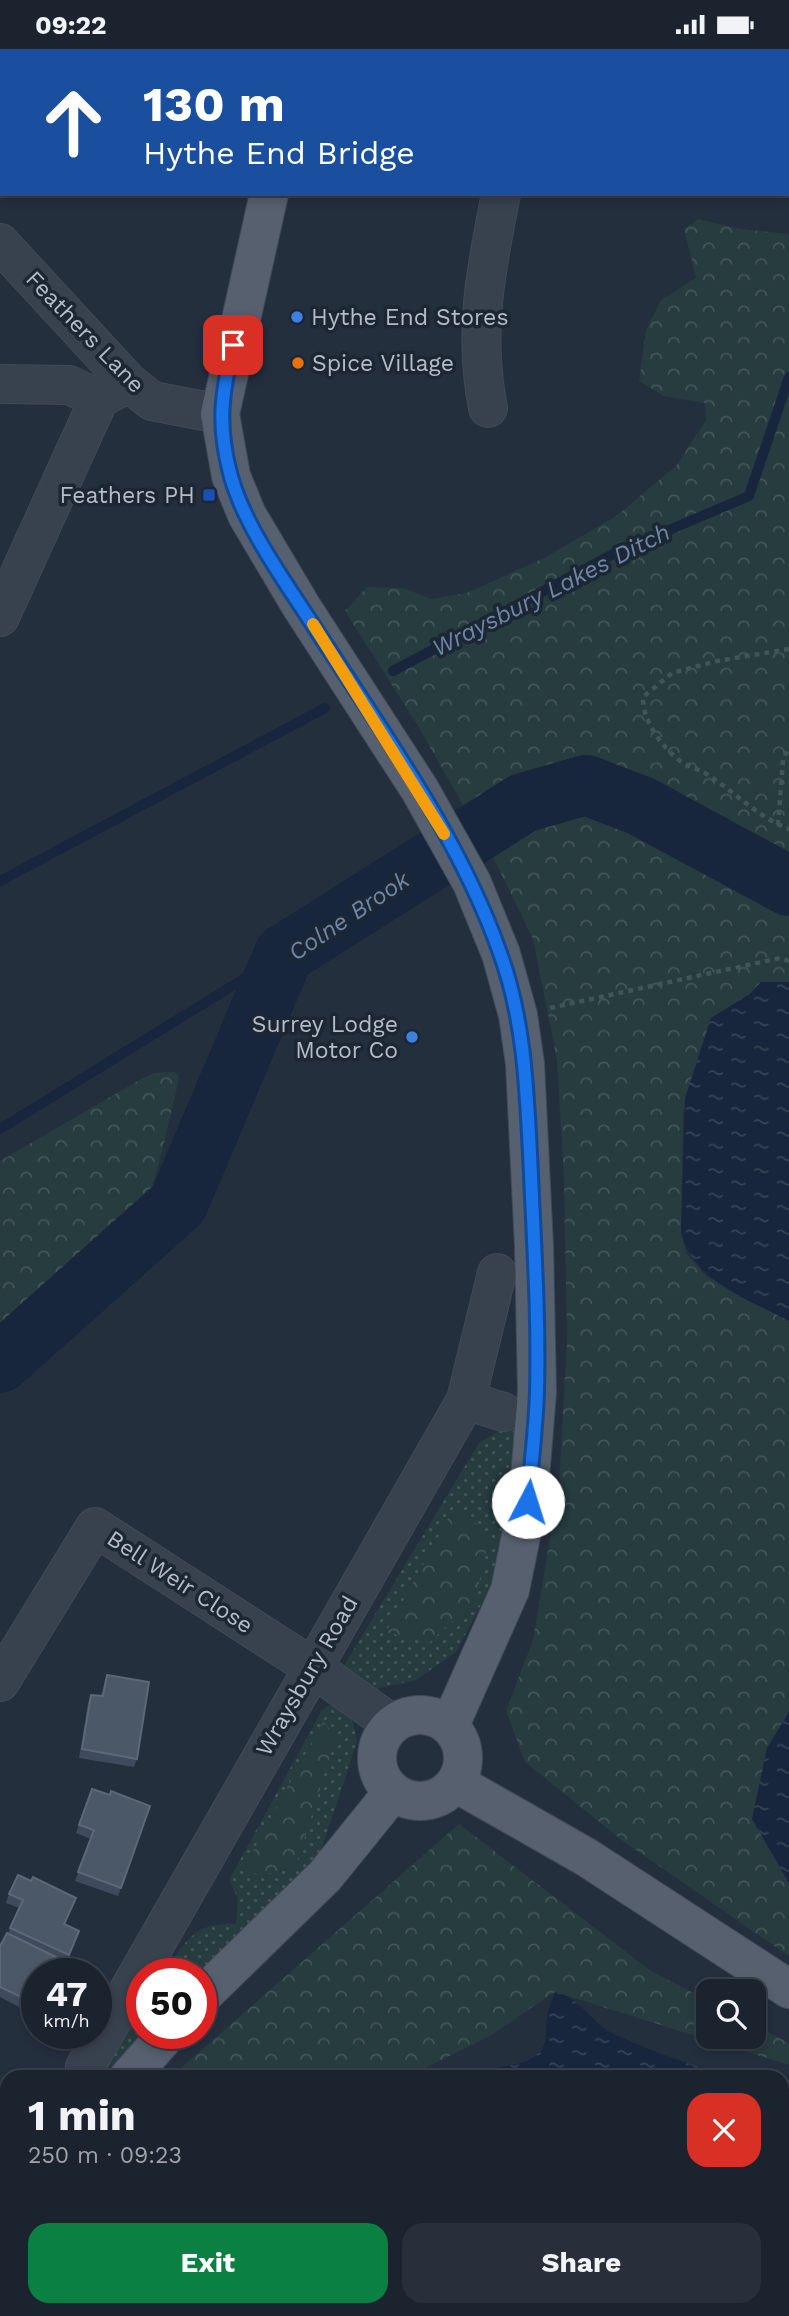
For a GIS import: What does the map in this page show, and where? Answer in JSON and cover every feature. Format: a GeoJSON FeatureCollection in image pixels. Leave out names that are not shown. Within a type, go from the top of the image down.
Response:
{"type":"FeatureCollection","features":[{"type":"Feature","properties":{"kind":"main road"},"geometry":{"type":"LineString","coordinates":[[269,196],[220,414],[231,476],[247,515],[301,606],[420,790],[472,883],[501,954],[517,1015],[525,1064],[534,1246],[537,1392],[528,1502],[510,1590],[450,1725]]}},
{"type":"Feature","properties":{"kind":"main road"},"geometry":{"type":"LineString","coordinates":[[422,1714],[437,1717],[450,1725],[459,1737],[464,1754],[463,1769],[456,1783],[445,1794],[432,1800],[406,1799],[393,1792],[383,1780],[377,1765],[377,1750],[393,1724],[406,1716],[422,1714]]}},
{"type":"Feature","properties":{"kind":"main road"},"geometry":{"type":"LineString","coordinates":[[456,1783],[586,1857],[789,1989]]}},
{"type":"Feature","properties":{"kind":"main road"},"geometry":{"type":"LineString","coordinates":[[217,1981],[325,1876],[393,1792]]}},
{"type":"Feature","properties":{"kind":"main road"},"geometry":{"type":"LineString","coordinates":[[135,2070],[154,2049]]}},
{"type":"Feature","properties":{"kind":"street"},"geometry":{"type":"LineString","coordinates":[[488,408],[479,333],[482,292],[501,196]]}},
{"type":"Feature","properties":{"kind":"street","name":"Feathers Lane"},"geometry":{"type":"LineString","coordinates":[[0,243],[114,391],[220,414]]}},
{"type":"Feature","properties":{"kind":"street"},"geometry":{"type":"LineString","coordinates":[[0,384],[69,384],[114,391],[0,617]]}},
{"type":"Feature","properties":{"kind":"street","name":"Wraysbury Road"},"geometry":{"type":"LineString","coordinates":[[85,2067],[466,1401],[497,1273]]}},
{"type":"Feature","properties":{"kind":"street"},"geometry":{"type":"LineString","coordinates":[[466,1401],[503,1412]]}},
{"type":"Feature","properties":{"kind":"street","name":"Bell Weir Close"},"geometry":{"type":"LineString","coordinates":[[0,1682],[95,1527],[312,1667]]}},
{"type":"Feature","properties":{"kind":"street"},"geometry":{"type":"LineString","coordinates":[[312,1667],[393,1724]]}},
{"type":"Feature","properties":{"kind":"path"},"geometry":{"type":"LineString","coordinates":[[789,649],[717,661],[672,674],[643,697],[642,708],[657,737],[680,761],[708,774],[778,825],[789,829]]}},
{"type":"Feature","properties":{"kind":"path"},"geometry":{"type":"LineString","coordinates":[[778,825],[783,760],[789,747]]}},
{"type":"Feature","properties":{"kind":"path"},"geometry":{"type":"LineString","coordinates":[[517,1015],[780,958],[789,961]]}},
{"type":"Feature","properties":{"kind":"green space"},"geometry":{"type":"Polygon","coordinates":[[[698,219],[741,229],[789,234],[789,982],[761,982],[750,994],[711,1019],[683,1113],[681,1233],[686,1253],[706,1276],[789,1321],[789,1712],[767,1748],[753,1819],[789,1883],[789,1956],[623,1841],[525,1762],[506,1711],[533,1640],[559,1484],[567,1341],[564,1178],[557,1060],[533,939],[494,859],[418,726],[345,611],[367,587],[403,588],[431,599],[467,593],[544,558],[615,517],[676,466],[706,420],[705,403],[664,396],[639,381],[646,330],[661,300],[696,278],[684,229],[698,219]]]}},
{"type":"Feature","properties":{"kind":"green space"},"geometry":{"type":"Polygon","coordinates":[[[175,1072],[179,1077],[156,1174],[146,1205],[127,1241],[112,1260],[77,1294],[0,1353],[0,1161],[141,1079],[154,1073],[175,1072]]]}},
{"type":"Feature","properties":{"kind":"green space"},"geometry":{"type":"Polygon","coordinates":[[[520,1419],[502,1565],[456,1652],[416,1680],[371,1690],[339,1674],[479,1443],[520,1419]]]}},
{"type":"Feature","properties":{"kind":"green space"},"geometry":{"type":"Polygon","coordinates":[[[455,1506],[490,1535],[475,1600],[429,1643],[386,1632],[455,1506]]]}},
{"type":"Feature","properties":{"kind":"green space"},"geometry":{"type":"Polygon","coordinates":[[[331,1704],[340,1707],[353,1722],[357,1742],[319,1857],[217,1958],[174,1958],[192,1936],[200,1931],[210,1926],[236,1924],[238,1899],[229,1880],[322,1710],[331,1704]]]}},
{"type":"Feature","properties":{"kind":"green space"},"geometry":{"type":"Polygon","coordinates":[[[323,1721],[336,1737],[296,1866],[264,1875],[242,1871],[323,1721]]]}},
{"type":"Feature","properties":{"kind":"green space"},"geometry":{"type":"Polygon","coordinates":[[[459,1824],[651,1971],[696,1994],[696,2036],[555,1992],[488,2037],[421,2070],[179,2070],[203,2049],[217,2049],[217,2037],[459,1824]]]}},
{"type":"Feature","properties":{"kind":"green space"},"geometry":{"type":"Polygon","coordinates":[[[766,2031],[789,2043],[789,2065],[738,2049],[766,2049],[766,2031]]]}},
{"type":"Feature","properties":{"kind":"green space"},"geometry":{"type":"Polygon","coordinates":[[[126,2033],[126,2049],[134,2049],[115,2070],[102,2070],[126,2033]]]}},
{"type":"Feature","properties":{"kind":"water"},"geometry":{"type":"Polygon","coordinates":[[[761,982],[789,982],[789,1321],[710,1277],[688,1250],[681,1233],[685,1098],[711,1018],[750,994],[761,982]]]}},
{"type":"Feature","properties":{"kind":"water"},"geometry":{"type":"Polygon","coordinates":[[[789,1712],[789,1883],[752,1819],[767,1748],[789,1712]]]}},
{"type":"Feature","properties":{"kind":"water"},"geometry":{"type":"Polygon","coordinates":[[[555,1992],[564,1995],[616,2035],[709,2070],[487,2070],[521,2063],[538,2053],[545,2042],[550,2005],[555,1992]]]}},
{"type":"Feature","properties":{"kind":"building"},"geometry":{"type":"Polygon","coordinates":[[[107,1675],[149,1682],[137,1759],[82,1749],[91,1695],[103,1696],[107,1675]]]}},
{"type":"Feature","properties":{"kind":"building"},"geometry":{"type":"Polygon","coordinates":[[[92,1789],[110,1795],[111,1791],[150,1806],[121,1888],[78,1872],[94,1830],[79,1825],[92,1789]]]}},
{"type":"Feature","properties":{"kind":"building"},"geometry":{"type":"Polygon","coordinates":[[[18,1875],[31,1881],[33,1877],[76,1898],[64,1924],[79,1931],[69,1955],[10,1928],[23,1900],[9,1894],[18,1875]]]}},
{"type":"Feature","properties":{"kind":"building"},"geometry":{"type":"Polygon","coordinates":[[[7,1933],[58,1958],[21,1958],[21,1997],[0,1987],[0,1946],[7,1933]]]}},
{"type":"Feature","properties":{"kind":"waterway","name":"Wraysbury Lakes Ditch"},"geometry":{"type":"LineString","coordinates":[[393,671],[617,552],[749,496],[789,377]]}},
{"type":"Feature","properties":{"kind":"waterway","name":"Wraysbury Lakes Ditch"},"geometry":{"type":"LineString","coordinates":[[0,881],[325,708]]}},
{"type":"Feature","properties":{"kind":"waterway","name":"Colne Brook"},"geometry":{"type":"LineString","coordinates":[[0,1363],[178,1204],[284,954],[523,803],[586,785],[641,806],[789,886]]}},
{"type":"Feature","properties":{"kind":"waterway"},"geometry":{"type":"LineString","coordinates":[[0,1129],[284,954]]}},
{"type":"Feature","properties":{"kind":"slow traffic"},"geometry":{"type":"LineString","coordinates":[[313,624],[420,790],[444,834]]}},
{"type":"Feature","properties":{"kind":"place","name":"Hythe End Stores"},"geometry":{"type":"Point","coordinates":[297,317]}},
{"type":"Feature","properties":{"kind":"place","name":"Spice Village"},"geometry":{"type":"Point","coordinates":[298,363]}},
{"type":"Feature","properties":{"kind":"place","name":"Feathers PH"},"geometry":{"type":"Point","coordinates":[209,495]}},
{"type":"Feature","properties":{"kind":"place","name":"Surrey Lodge Motor Co"},"geometry":{"type":"Point","coordinates":[412,1037]}},
{"type":"Feature","properties":{"kind":"route"},"geometry":{"type":"LineString","coordinates":[[233,345],[220,414],[231,476],[247,515],[301,606],[420,790],[472,883],[501,954],[517,1015],[525,1064],[534,1246],[537,1392],[528,1502]]}}]}
